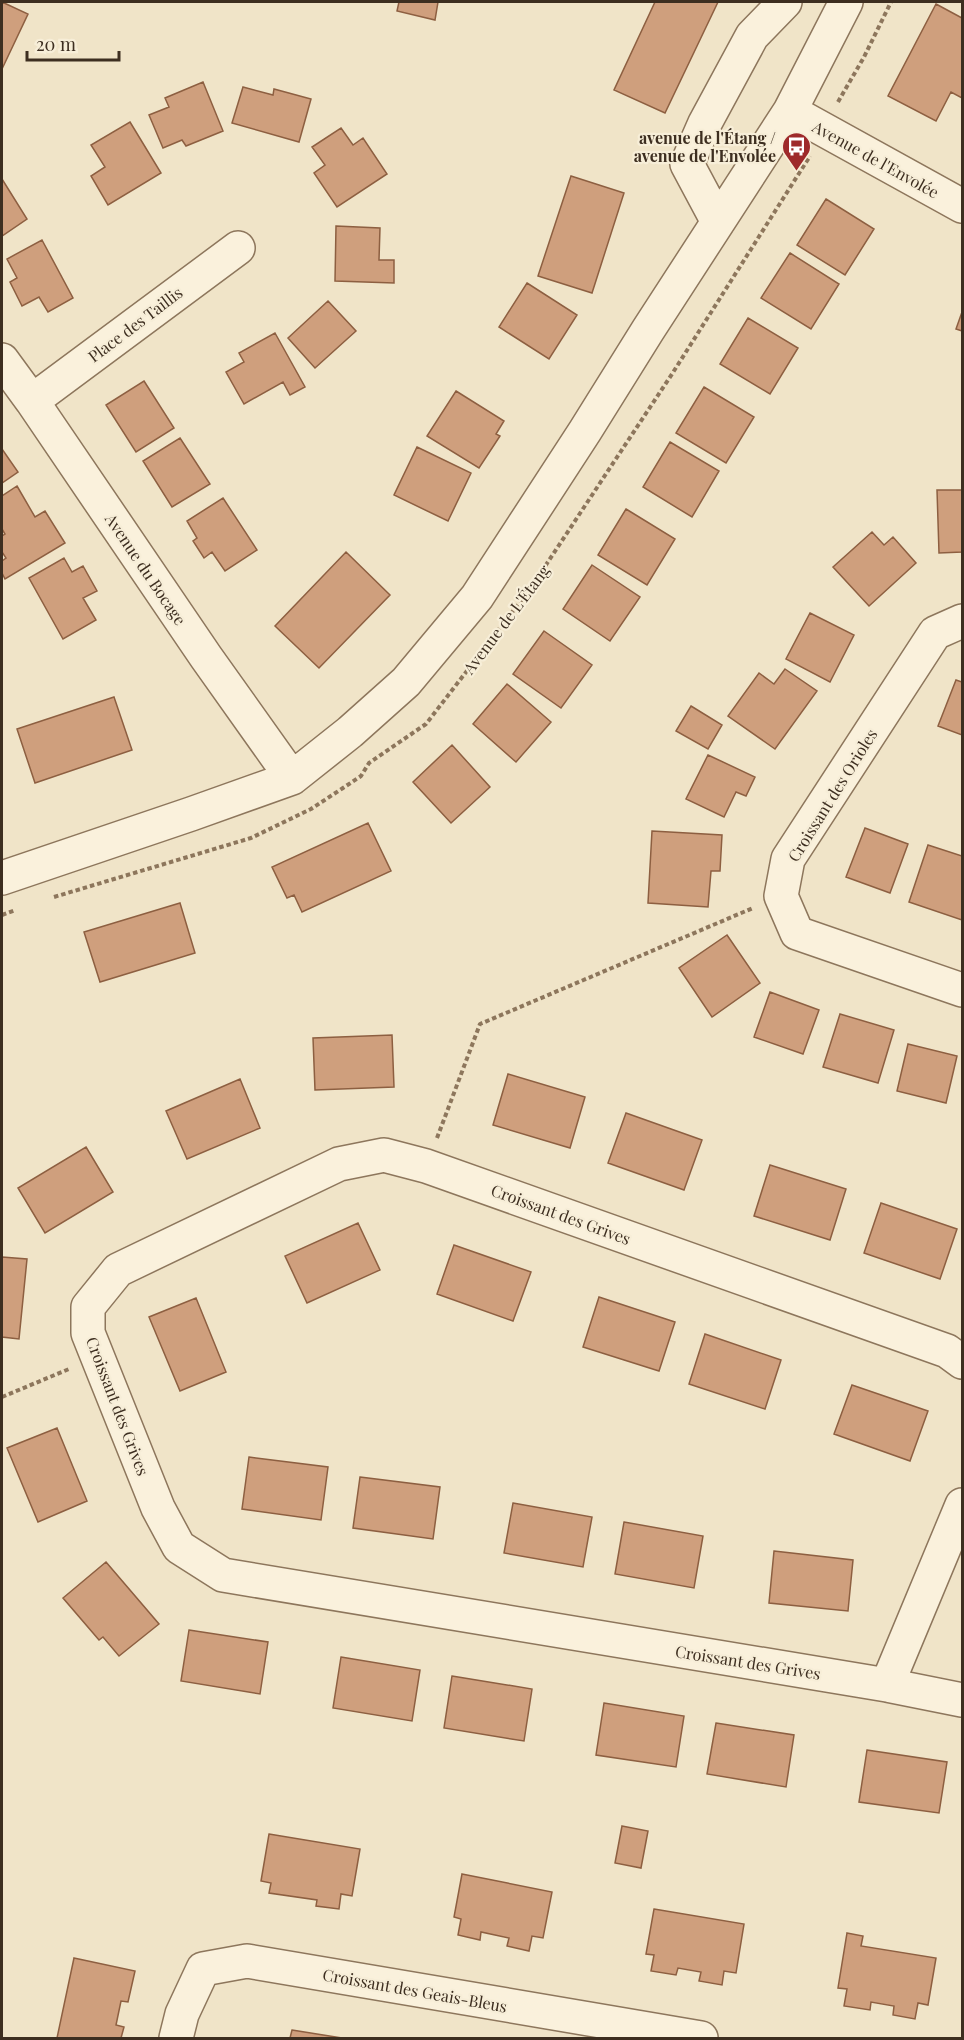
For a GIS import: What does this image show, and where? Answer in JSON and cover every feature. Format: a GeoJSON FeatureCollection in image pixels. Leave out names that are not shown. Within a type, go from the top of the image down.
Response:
{"type":"FeatureCollection","features":[{"type":"Feature","properties":{"kind":"street"},"geometry":{"type":"LineString","coordinates":[[718,222],[687,164],[705,123],[752,36],[785,2]]}},
{"type":"Feature","properties":{"kind":"street"},"geometry":{"type":"LineString","coordinates":[[2,878],[292,778],[350,732],[406,682],[477,597],[790,111],[837,2]]}},
{"type":"Feature","properties":{"kind":"street","name":"Avenue de l'Envolée"},"geometry":{"type":"LineString","coordinates":[[790,111],[963,206]]}},
{"type":"Feature","properties":{"kind":"street","name":"Place des Taillis"},"geometry":{"type":"LineString","coordinates":[[32,401],[238,248]]}},
{"type":"Feature","properties":{"kind":"street","name":"Avenue du Bocage"},"geometry":{"type":"LineString","coordinates":[[2,360],[212,666],[292,778]]}},
{"type":"Feature","properties":{"kind":"street","name":"Croissant des Orioles"},"geometry":{"type":"LineString","coordinates":[[782,896],[788,859],[935,633],[963,621]]}},
{"type":"Feature","properties":{"kind":"street"},"geometry":{"type":"LineString","coordinates":[[782,896],[797,933],[963,990]]}},
{"type":"Feature","properties":{"kind":"street","name":"Croissant des Grives"},"geometry":{"type":"LineString","coordinates":[[963,1362],[947,1351],[426,1166],[384,1155],[339,1164],[118,1270],[88,1307],[88,1333],[158,1508],[179,1547],[223,1575],[887,1685],[963,1700]]}},
{"type":"Feature","properties":{"kind":"street"},"geometry":{"type":"LineString","coordinates":[[887,1685],[963,1505]]}},
{"type":"Feature","properties":{"kind":"street","name":"Croissant des Geais-Bleus"},"geometry":{"type":"LineString","coordinates":[[176,2038],[182,2014],[203,1969],[247,1961],[701,2038]]}},
{"type":"Feature","properties":{"kind":"path"},"geometry":{"type":"LineString","coordinates":[[835,107],[864,57],[891,2]]}},
{"type":"Feature","properties":{"kind":"path","name":"Avenue de L'Étang"},"geometry":{"type":"LineString","coordinates":[[53,897],[251,838],[269,830],[311,809],[361,776],[369,763],[426,724],[530,589],[672,374],[808,160]]}},
{"type":"Feature","properties":{"kind":"path"},"geometry":{"type":"LineString","coordinates":[[426,1166],[480,1024],[782,896]]}},
{"type":"Feature","properties":{"kind":"path"},"geometry":{"type":"LineString","coordinates":[[2,915],[18,909]]}},
{"type":"Feature","properties":{"kind":"path"},"geometry":{"type":"LineString","coordinates":[[2,1397],[97,1357]]}},
{"type":"Feature","properties":{"kind":"building"},"geometry":{"type":"Polygon","coordinates":[[[2,2],[28,14],[2,69],[2,2]]]}},
{"type":"Feature","properties":{"kind":"building"},"geometry":{"type":"Polygon","coordinates":[[[399,2],[438,2],[435,20],[397,11],[399,2]]]}},
{"type":"Feature","properties":{"kind":"building"},"geometry":{"type":"Polygon","coordinates":[[[655,2],[718,2],[665,113],[614,90],[655,2]]]}},
{"type":"Feature","properties":{"kind":"building"},"geometry":{"type":"Polygon","coordinates":[[[936,4],[962,18],[962,98],[951,92],[936,121],[888,96],[936,4]]]}},
{"type":"Feature","properties":{"kind":"building"},"geometry":{"type":"Polygon","coordinates":[[[203,82],[223,131],[186,146],[182,140],[163,148],[149,115],[169,107],[165,98],[203,82]]]}},
{"type":"Feature","properties":{"kind":"building"},"geometry":{"type":"Polygon","coordinates":[[[243,87],[273,95],[274,89],[311,99],[299,142],[232,123],[243,87]]]}},
{"type":"Feature","properties":{"kind":"building"},"geometry":{"type":"Polygon","coordinates":[[[130,122],[161,173],[108,205],[91,176],[105,167],[91,145],[130,122]]]}},
{"type":"Feature","properties":{"kind":"building"},"geometry":{"type":"Polygon","coordinates":[[[341,128],[353,145],[363,138],[387,174],[337,207],[314,173],[325,165],[312,147],[341,128]]]}},
{"type":"Feature","properties":{"kind":"building"},"geometry":{"type":"Polygon","coordinates":[[[571,176],[624,193],[592,293],[538,276],[571,176]]]}},
{"type":"Feature","properties":{"kind":"building"},"geometry":{"type":"Polygon","coordinates":[[[2,179],[27,219],[2,236],[2,179]]]}},
{"type":"Feature","properties":{"kind":"building"},"geometry":{"type":"Polygon","coordinates":[[[826,199],[874,229],[845,275],[797,245],[826,199]]]}},
{"type":"Feature","properties":{"kind":"building"},"geometry":{"type":"Polygon","coordinates":[[[336,226],[380,228],[379,260],[394,260],[394,283],[335,281],[336,226]]]}},
{"type":"Feature","properties":{"kind":"building"},"geometry":{"type":"Polygon","coordinates":[[[42,240],[73,298],[48,312],[39,297],[22,306],[10,282],[17,278],[7,259],[42,240]]]}},
{"type":"Feature","properties":{"kind":"building"},"geometry":{"type":"Polygon","coordinates":[[[790,253],[839,284],[811,329],[761,298],[790,253]]]}},
{"type":"Feature","properties":{"kind":"building"},"geometry":{"type":"Polygon","coordinates":[[[527,283],[577,315],[549,359],[499,327],[527,283]]]}},
{"type":"Feature","properties":{"kind":"building"},"geometry":{"type":"Polygon","coordinates":[[[328,301],[356,331],[315,368],[288,338],[328,301]]]}},
{"type":"Feature","properties":{"kind":"building"},"geometry":{"type":"Polygon","coordinates":[[[962,312],[962,331],[956,329],[962,312]]]}},
{"type":"Feature","properties":{"kind":"building"},"geometry":{"type":"Polygon","coordinates":[[[748,318],[798,348],[770,394],[720,364],[748,318]]]}},
{"type":"Feature","properties":{"kind":"building"},"geometry":{"type":"Polygon","coordinates":[[[275,333],[305,387],[290,395],[283,382],[244,404],[226,372],[244,362],[239,353],[275,333]]]}},
{"type":"Feature","properties":{"kind":"building"},"geometry":{"type":"Polygon","coordinates":[[[144,381],[174,428],[136,452],[106,405],[144,381]]]}},
{"type":"Feature","properties":{"kind":"building"},"geometry":{"type":"Polygon","coordinates":[[[704,387],[754,417],[726,463],[676,433],[704,387]]]}},
{"type":"Feature","properties":{"kind":"building"},"geometry":{"type":"Polygon","coordinates":[[[456,391],[504,421],[496,434],[500,436],[479,468],[427,436],[456,391]]]}},
{"type":"Feature","properties":{"kind":"building"},"geometry":{"type":"Polygon","coordinates":[[[180,438],[210,484],[172,507],[143,461],[180,438]]]}},
{"type":"Feature","properties":{"kind":"building"},"geometry":{"type":"Polygon","coordinates":[[[670,442],[719,471],[692,517],[643,487],[670,442]]]}},
{"type":"Feature","properties":{"kind":"building"},"geometry":{"type":"Polygon","coordinates":[[[417,447],[471,473],[448,521],[394,495],[417,447]]]}},
{"type":"Feature","properties":{"kind":"building"},"geometry":{"type":"Polygon","coordinates":[[[2,449],[18,472],[2,483],[2,449]]]}},
{"type":"Feature","properties":{"kind":"building"},"geometry":{"type":"Polygon","coordinates":[[[17,486],[35,517],[45,511],[65,543],[5,579],[2,573],[2,561],[6,558],[2,552],[2,536],[5,534],[2,529],[2,496],[17,486]]]}},
{"type":"Feature","properties":{"kind":"building"},"geometry":{"type":"Polygon","coordinates":[[[937,490],[962,490],[962,552],[939,553],[937,490]]]}},
{"type":"Feature","properties":{"kind":"building"},"geometry":{"type":"Polygon","coordinates":[[[223,498],[257,550],[225,571],[212,552],[204,558],[193,541],[197,538],[187,521],[223,498]]]}},
{"type":"Feature","properties":{"kind":"building"},"geometry":{"type":"Polygon","coordinates":[[[626,509],[675,539],[647,585],[598,555],[626,509]]]}},
{"type":"Feature","properties":{"kind":"building"},"geometry":{"type":"Polygon","coordinates":[[[872,532],[884,545],[893,537],[916,563],[869,606],[833,567],[872,532]]]}},
{"type":"Feature","properties":{"kind":"building"},"geometry":{"type":"Polygon","coordinates":[[[346,552],[390,595],[319,668],[275,626],[346,552]]]}},
{"type":"Feature","properties":{"kind":"building"},"geometry":{"type":"Polygon","coordinates":[[[64,558],[72,572],[83,566],[97,591],[83,598],[96,620],[63,639],[29,578],[64,558]]]}},
{"type":"Feature","properties":{"kind":"building"},"geometry":{"type":"Polygon","coordinates":[[[592,565],[640,597],[610,641],[563,609],[592,565]]]}},
{"type":"Feature","properties":{"kind":"building"},"geometry":{"type":"Polygon","coordinates":[[[810,613],[854,635],[830,682],[786,659],[810,613]]]}},
{"type":"Feature","properties":{"kind":"building"},"geometry":{"type":"Polygon","coordinates":[[[544,631],[592,665],[561,708],[513,674],[544,631]]]}},
{"type":"Feature","properties":{"kind":"building"},"geometry":{"type":"Polygon","coordinates":[[[785,669],[817,691],[775,749],[728,716],[759,673],[774,684],[785,669]]]}},
{"type":"Feature","properties":{"kind":"building"},"geometry":{"type":"Polygon","coordinates":[[[956,680],[962,682],[962,735],[938,726],[956,680]]]}},
{"type":"Feature","properties":{"kind":"building"},"geometry":{"type":"Polygon","coordinates":[[[507,684],[551,722],[516,762],[473,724],[507,684]]]}},
{"type":"Feature","properties":{"kind":"building"},"geometry":{"type":"Polygon","coordinates":[[[114,697],[132,750],[35,783],[17,729],[114,697]]]}},
{"type":"Feature","properties":{"kind":"building"},"geometry":{"type":"Polygon","coordinates":[[[691,706],[722,725],[708,749],[676,731],[691,706]]]}},
{"type":"Feature","properties":{"kind":"building"},"geometry":{"type":"Polygon","coordinates":[[[452,745],[490,787],[451,823],[413,782],[452,745]]]}},
{"type":"Feature","properties":{"kind":"building"},"geometry":{"type":"Polygon","coordinates":[[[708,755],[755,777],[746,796],[736,792],[724,817],[686,799],[708,755]]]}},
{"type":"Feature","properties":{"kind":"building"},"geometry":{"type":"Polygon","coordinates":[[[368,823],[391,871],[302,912],[294,895],[287,898],[272,867],[368,823]]]}},
{"type":"Feature","properties":{"kind":"building"},"geometry":{"type":"Polygon","coordinates":[[[865,828],[908,844],[890,893],[846,877],[865,828]]]}},
{"type":"Feature","properties":{"kind":"building"},"geometry":{"type":"Polygon","coordinates":[[[652,831],[722,835],[720,871],[711,871],[708,907],[648,903],[652,831]]]}},
{"type":"Feature","properties":{"kind":"building"},"geometry":{"type":"Polygon","coordinates":[[[928,845],[962,856],[962,920],[909,902],[928,845]]]}},
{"type":"Feature","properties":{"kind":"building"},"geometry":{"type":"Polygon","coordinates":[[[180,903],[195,953],[100,982],[84,932],[180,903]]]}},
{"type":"Feature","properties":{"kind":"building"},"geometry":{"type":"Polygon","coordinates":[[[727,935],[760,983],[712,1017],[679,968],[727,935]]]}},
{"type":"Feature","properties":{"kind":"building"},"geometry":{"type":"Polygon","coordinates":[[[770,992],[819,1010],[803,1054],[754,1037],[770,992]]]}},
{"type":"Feature","properties":{"kind":"building"},"geometry":{"type":"Polygon","coordinates":[[[840,1014],[894,1030],[878,1083],[823,1067],[840,1014]]]}},
{"type":"Feature","properties":{"kind":"building"},"geometry":{"type":"Polygon","coordinates":[[[392,1035],[394,1087],[315,1090],[313,1038],[392,1035]]]}},
{"type":"Feature","properties":{"kind":"building"},"geometry":{"type":"Polygon","coordinates":[[[908,1044],[957,1056],[946,1103],[897,1091],[908,1044]]]}},
{"type":"Feature","properties":{"kind":"building"},"geometry":{"type":"Polygon","coordinates":[[[508,1074],[585,1097],[570,1148],[493,1125],[508,1074]]]}},
{"type":"Feature","properties":{"kind":"building"},"geometry":{"type":"Polygon","coordinates":[[[240,1079],[260,1128],[187,1159],[166,1111],[240,1079]]]}},
{"type":"Feature","properties":{"kind":"building"},"geometry":{"type":"Polygon","coordinates":[[[626,1113],[702,1140],[684,1190],[608,1163],[626,1113]]]}},
{"type":"Feature","properties":{"kind":"building"},"geometry":{"type":"Polygon","coordinates":[[[86,1147],[113,1192],[45,1233],[18,1188],[86,1147]]]}},
{"type":"Feature","properties":{"kind":"building"},"geometry":{"type":"Polygon","coordinates":[[[770,1165],[846,1189],[830,1240],[754,1216],[770,1165]]]}},
{"type":"Feature","properties":{"kind":"building"},"geometry":{"type":"Polygon","coordinates":[[[881,1203],[957,1229],[940,1279],[864,1253],[881,1203]]]}},
{"type":"Feature","properties":{"kind":"building"},"geometry":{"type":"Polygon","coordinates":[[[358,1223],[380,1270],[307,1303],[285,1256],[358,1223]]]}},
{"type":"Feature","properties":{"kind":"building"},"geometry":{"type":"Polygon","coordinates":[[[454,1245],[531,1272],[513,1321],[437,1294],[454,1245]]]}},
{"type":"Feature","properties":{"kind":"building"},"geometry":{"type":"Polygon","coordinates":[[[2,1257],[27,1259],[19,1339],[2,1337],[2,1257]]]}},
{"type":"Feature","properties":{"kind":"building"},"geometry":{"type":"Polygon","coordinates":[[[599,1297],[675,1322],[659,1371],[583,1347],[599,1297]]]}},
{"type":"Feature","properties":{"kind":"building"},"geometry":{"type":"Polygon","coordinates":[[[196,1298],[226,1372],[180,1391],[149,1317],[196,1298]]]}},
{"type":"Feature","properties":{"kind":"building"},"geometry":{"type":"Polygon","coordinates":[[[705,1334],[781,1360],[765,1409],[689,1384],[705,1334]]]}},
{"type":"Feature","properties":{"kind":"building"},"geometry":{"type":"Polygon","coordinates":[[[852,1385],[928,1411],[910,1461],[834,1434],[852,1385]]]}},
{"type":"Feature","properties":{"kind":"building"},"geometry":{"type":"Polygon","coordinates":[[[57,1428],[87,1501],[38,1522],[7,1448],[57,1428]]]}},
{"type":"Feature","properties":{"kind":"building"},"geometry":{"type":"Polygon","coordinates":[[[249,1457],[328,1467],[321,1520],[242,1509],[249,1457]]]}},
{"type":"Feature","properties":{"kind":"building"},"geometry":{"type":"Polygon","coordinates":[[[360,1477],[440,1487],[433,1539],[353,1528],[360,1477]]]}},
{"type":"Feature","properties":{"kind":"building"},"geometry":{"type":"Polygon","coordinates":[[[513,1503],[592,1517],[583,1567],[504,1553],[513,1503]]]}},
{"type":"Feature","properties":{"kind":"building"},"geometry":{"type":"Polygon","coordinates":[[[624,1522],[703,1536],[694,1588],[615,1574],[624,1522]]]}},
{"type":"Feature","properties":{"kind":"building"},"geometry":{"type":"Polygon","coordinates":[[[774,1551],[853,1560],[848,1611],[769,1603],[774,1551]]]}},
{"type":"Feature","properties":{"kind":"building"},"geometry":{"type":"Polygon","coordinates":[[[106,1562],[159,1624],[119,1656],[103,1637],[99,1640],[63,1598],[106,1562]]]}},
{"type":"Feature","properties":{"kind":"building"},"geometry":{"type":"Polygon","coordinates":[[[189,1630],[268,1642],[260,1694],[181,1681],[189,1630]]]}},
{"type":"Feature","properties":{"kind":"building"},"geometry":{"type":"Polygon","coordinates":[[[341,1657],[420,1670],[412,1721],[333,1708],[341,1657]]]}},
{"type":"Feature","properties":{"kind":"building"},"geometry":{"type":"Polygon","coordinates":[[[452,1676],[532,1689],[524,1741],[444,1728],[452,1676]]]}},
{"type":"Feature","properties":{"kind":"building"},"geometry":{"type":"Polygon","coordinates":[[[604,1703],[684,1716],[676,1767],[596,1755],[604,1703]]]}},
{"type":"Feature","properties":{"kind":"building"},"geometry":{"type":"Polygon","coordinates":[[[716,1723],[794,1735],[786,1787],[707,1774],[716,1723]]]}},
{"type":"Feature","properties":{"kind":"building"},"geometry":{"type":"Polygon","coordinates":[[[867,1750],[947,1762],[939,1813],[859,1802],[867,1750]]]}},
{"type":"Feature","properties":{"kind":"building"},"geometry":{"type":"Polygon","coordinates":[[[622,1826],[648,1831],[641,1868],[615,1863],[622,1826]]]}},
{"type":"Feature","properties":{"kind":"building"},"geometry":{"type":"Polygon","coordinates":[[[269,1834],[360,1849],[352,1896],[341,1894],[339,1909],[316,1906],[317,1900],[269,1893],[271,1883],[261,1881],[269,1834]]]}},
{"type":"Feature","properties":{"kind":"building"},"geometry":{"type":"Polygon","coordinates":[[[462,1874],[552,1892],[543,1938],[532,1936],[529,1951],[507,1946],[509,1938],[481,1932],[480,1940],[458,1935],[461,1919],[454,1917],[462,1874]]]}},
{"type":"Feature","properties":{"kind":"building"},"geometry":{"type":"Polygon","coordinates":[[[654,1909],[744,1924],[736,1973],[724,1971],[722,1985],[699,1981],[701,1972],[678,1968],[676,1975],[651,1971],[654,1955],[646,1954],[654,1909]]]}},
{"type":"Feature","properties":{"kind":"building"},"geometry":{"type":"Polygon","coordinates":[[[847,1933],[863,1936],[861,1946],[936,1958],[928,2005],[918,2003],[915,2019],[893,2015],[894,2006],[871,2002],[870,2010],[844,2006],[847,1989],[838,1988],[847,1933]]]}},
{"type":"Feature","properties":{"kind":"building"},"geometry":{"type":"Polygon","coordinates":[[[74,1958],[135,1971],[128,2002],[121,2001],[116,2025],[124,2027],[121,2038],[57,2038],[74,1958]]]}},
{"type":"Feature","properties":{"kind":"building"},"geometry":{"type":"Polygon","coordinates":[[[292,2030],[342,2038],[290,2038],[292,2030]]]}},
{"type":"Feature","properties":{"kind":"place","name":"avenue de l'Étang / avenue de l'Envolée"},"geometry":{"type":"Point","coordinates":[797,172]}}]}
